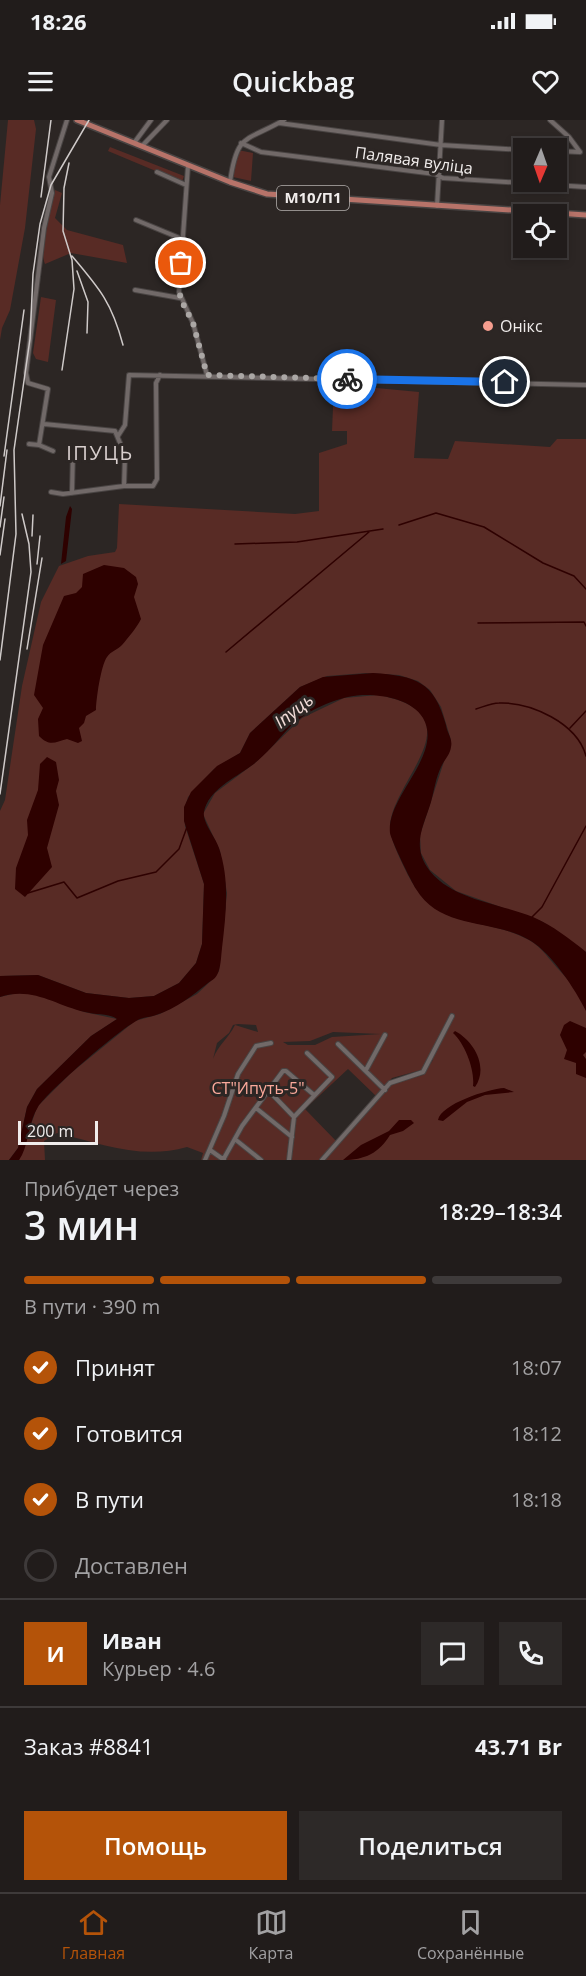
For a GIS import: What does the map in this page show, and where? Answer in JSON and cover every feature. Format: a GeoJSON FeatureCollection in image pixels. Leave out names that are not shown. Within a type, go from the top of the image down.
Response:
{"type":"FeatureCollection","features":[{"type":"Feature","properties":{"kind":"main road","name":"М10/П1"},"geometry":{"type":"LineString","coordinates":[[79,120],[230,182],[285,196],[586,215]]}},
{"type":"Feature","properties":{"kind":"street"},"geometry":{"type":"LineString","coordinates":[[39,445],[48,389],[28,383],[26,373],[44,228],[52,194],[49,177],[67,120]]}},
{"type":"Feature","properties":{"kind":"street"},"geometry":{"type":"LineString","coordinates":[[134,143],[151,120]]}},
{"type":"Feature","properties":{"kind":"street"},"geometry":{"type":"LineString","coordinates":[[142,147],[167,120]]}},
{"type":"Feature","properties":{"kind":"street"},"geometry":{"type":"LineString","coordinates":[[437,206],[442,120]]}},
{"type":"Feature","properties":{"kind":"street"},"geometry":{"type":"LineString","coordinates":[[550,120],[570,137],[580,152],[567,151]]}},
{"type":"Feature","properties":{"kind":"street"},"geometry":{"type":"LineString","coordinates":[[230,182],[236,150],[241,143],[281,121],[441,145],[513,149]]}},
{"type":"Feature","properties":{"kind":"street","name":"Палявая вуліца"},"geometry":{"type":"LineString","coordinates":[[241,143],[261,152],[435,174],[440,177],[586,187]]}},
{"type":"Feature","properties":{"kind":"street"},"geometry":{"type":"LineString","coordinates":[[188,166],[180,298],[193,323],[207,375]]}},
{"type":"Feature","properties":{"kind":"street"},"geometry":{"type":"LineString","coordinates":[[157,172],[186,184]]}},
{"type":"Feature","properties":{"kind":"street"},"geometry":{"type":"LineString","coordinates":[[136,220],[182,239]]}},
{"type":"Feature","properties":{"kind":"street"},"geometry":{"type":"LineString","coordinates":[[135,290],[180,298]]}},
{"type":"Feature","properties":{"kind":"street"},"geometry":{"type":"LineString","coordinates":[[51,492],[72,493],[124,486],[153,486],[156,483],[156,383],[160,374]]}},
{"type":"Feature","properties":{"kind":"street"},"geometry":{"type":"LineString","coordinates":[[118,436],[125,425],[129,375],[586,385]]}},
{"type":"Feature","properties":{"kind":"street"},"geometry":{"type":"LineString","coordinates":[[44,424],[109,429],[118,436],[125,455],[124,486]]}},
{"type":"Feature","properties":{"kind":"street"},"geometry":{"type":"LineString","coordinates":[[29,444],[39,445],[53,451]]}},
{"type":"Feature","properties":{"kind":"street"},"geometry":{"type":"LineString","coordinates":[[72,493],[73,451]]}},
{"type":"Feature","properties":{"kind":"street"},"geometry":{"type":"LineString","coordinates":[[322,1160],[390,1083],[423,1072],[452,1016]]}},
{"type":"Feature","properties":{"kind":"street"},"geometry":{"type":"LineString","coordinates":[[366,1070],[385,1035]]}},
{"type":"Feature","properties":{"kind":"street"},"geometry":{"type":"LineString","coordinates":[[205,1160],[238,1074],[256,1046],[271,1043]]}},
{"type":"Feature","properties":{"kind":"street"},"geometry":{"type":"LineString","coordinates":[[338,1044],[385,1090]]}},
{"type":"Feature","properties":{"kind":"street"},"geometry":{"type":"LineString","coordinates":[[289,1160],[294,1117],[332,1077],[306,1053]]}},
{"type":"Feature","properties":{"kind":"street"},"geometry":{"type":"LineString","coordinates":[[210,1150],[223,1160],[242,1126],[279,1074],[286,1071],[314,1095]]}},
{"type":"Feature","properties":{"kind":"street"},"geometry":{"type":"LineString","coordinates":[[269,1091],[294,1117]]}},
{"type":"Feature","properties":{"kind":"street"},"geometry":{"type":"LineString","coordinates":[[256,1108],[291,1137]]}},
{"type":"Feature","properties":{"kind":"street"},"geometry":{"type":"LineString","coordinates":[[236,1140],[261,1160]]}},
{"type":"Feature","properties":{"kind":"green space"},"geometry":{"type":"Polygon","coordinates":[[[8,120],[34,120],[36,129],[25,228],[10,310],[2,328],[0,340],[0,205],[8,120]]]}},
{"type":"Feature","properties":{"kind":"green space"},"geometry":{"type":"Polygon","coordinates":[[[110,147],[184,176],[182,182],[108,151],[110,147]]]}},
{"type":"Feature","properties":{"kind":"green space"},"geometry":{"type":"Polygon","coordinates":[[[238,150],[253,153],[251,181],[233,177],[238,150]]]}},
{"type":"Feature","properties":{"kind":"green space"},"geometry":{"type":"Polygon","coordinates":[[[55,190],[62,193],[55,218],[67,230],[123,245],[127,263],[71,253],[45,264],[44,238],[55,190]]]}},
{"type":"Feature","properties":{"kind":"green space"},"geometry":{"type":"Polygon","coordinates":[[[41,297],[56,300],[48,362],[36,359],[33,353],[41,297]]]}},
{"type":"Feature","properties":{"kind":"green space"},"geometry":{"type":"Polygon","coordinates":[[[334,384],[419,392],[414,458],[448,459],[455,441],[550,447],[557,439],[586,439],[586,952],[543,922],[456,891],[430,870],[421,853],[420,835],[451,740],[441,707],[430,690],[418,681],[399,675],[366,673],[327,676],[300,687],[250,733],[240,753],[214,769],[188,797],[184,811],[185,826],[204,884],[202,944],[196,963],[179,983],[154,996],[129,998],[86,993],[38,975],[0,976],[0,811],[5,800],[22,686],[41,602],[59,566],[88,556],[115,552],[119,504],[295,514],[319,511],[319,453],[347,444],[347,431],[332,431],[334,384]]]}},
{"type":"Feature","properties":{"kind":"green space","name":"СТ\"Ипуть-5\""},"geometry":{"type":"Polygon","coordinates":[[[378,695],[408,704],[423,717],[427,733],[423,750],[394,808],[390,826],[400,859],[421,894],[433,907],[447,915],[512,932],[534,943],[568,980],[581,999],[586,1010],[586,1160],[325,1160],[392,1084],[423,1075],[433,1060],[431,1056],[421,1070],[392,1078],[376,1096],[348,1069],[305,1109],[337,1142],[321,1160],[201,1160],[203,1153],[187,1147],[170,1151],[138,1151],[106,1146],[57,1133],[44,1141],[45,1160],[19,1160],[37,1107],[71,1073],[135,1021],[160,1014],[197,994],[219,971],[227,893],[220,851],[203,814],[215,793],[255,763],[302,718],[344,698],[378,695]],[[238,1024],[233,1025],[229,1033],[217,1043],[213,1059],[235,1025],[258,1032],[256,1025],[238,1024]],[[333,1032],[310,1041],[283,1042],[288,1045],[315,1045],[332,1037],[381,1034],[333,1032]]]}},
{"type":"Feature","properties":{"kind":"green space"},"geometry":{"type":"Polygon","coordinates":[[[17,993],[37,994],[84,1012],[117,1019],[91,1036],[37,1089],[27,1107],[18,1148],[9,1160],[0,1160],[0,997],[17,993]]]}},
{"type":"Feature","properties":{"kind":"water"},"geometry":{"type":"Polygon","coordinates":[[[70,506],[72,509],[66,561],[61,564],[66,517],[70,506]]]}},
{"type":"Feature","properties":{"kind":"water"},"geometry":{"type":"Polygon","coordinates":[[[104,565],[124,568],[136,577],[138,584],[134,597],[141,619],[122,645],[110,653],[105,661],[99,683],[96,710],[86,716],[79,728],[82,741],[78,743],[67,739],[50,743],[39,736],[38,719],[43,708],[34,695],[43,645],[64,596],[76,593],[82,587],[83,574],[104,565]]]}},
{"type":"Feature","properties":{"kind":"water","name":"Іпуць"},"geometry":{"type":"Polygon","coordinates":[[[373,673],[412,679],[429,690],[441,710],[451,739],[450,750],[438,775],[421,834],[420,850],[427,867],[436,878],[461,894],[533,917],[561,933],[586,952],[586,1011],[562,973],[547,954],[531,941],[501,929],[454,918],[439,912],[416,889],[390,833],[391,819],[396,805],[421,761],[426,746],[427,732],[423,718],[412,706],[396,699],[352,696],[321,706],[294,723],[261,758],[216,791],[207,804],[204,816],[219,848],[226,885],[221,958],[216,977],[177,1005],[131,1024],[86,1060],[38,1107],[22,1155],[19,1160],[9,1160],[18,1148],[27,1107],[37,1089],[91,1036],[117,1019],[74,1009],[33,995],[12,994],[0,997],[0,976],[38,975],[86,993],[129,998],[154,996],[179,983],[196,963],[202,944],[204,884],[184,821],[184,807],[191,792],[217,766],[240,753],[250,733],[300,687],[323,677],[373,673]]]}},
{"type":"Feature","properties":{"kind":"water"},"geometry":{"type":"Polygon","coordinates":[[[47,757],[56,762],[59,780],[56,791],[59,805],[47,848],[52,867],[25,897],[15,889],[16,868],[28,835],[27,820],[38,790],[40,764],[47,757]]]}},
{"type":"Feature","properties":{"kind":"water"},"geometry":{"type":"Polygon","coordinates":[[[570,1021],[586,1028],[586,1052],[583,1055],[586,1059],[586,1078],[576,1074],[576,1063],[564,1059],[567,1050],[560,1035],[564,1025],[570,1021]]]}},
{"type":"Feature","properties":{"kind":"water"},"geometry":{"type":"Polygon","coordinates":[[[455,1031],[468,1041],[480,1063],[479,1079],[475,1087],[468,1058],[453,1033],[455,1031]]]}},
{"type":"Feature","properties":{"kind":"water"},"geometry":{"type":"Polygon","coordinates":[[[504,1088],[514,1092],[485,1095],[467,1102],[443,1121],[438,1120],[447,1108],[456,1103],[477,1094],[504,1088]]]}},
{"type":"Feature","properties":{"kind":"water"},"geometry":{"type":"Polygon","coordinates":[[[399,1120],[411,1120],[414,1123],[403,1131],[390,1135],[371,1154],[358,1159],[343,1160],[361,1145],[389,1131],[399,1120]]]}},
{"type":"Feature","properties":{"kind":"waterway"},"geometry":{"type":"LineString","coordinates":[[399,525],[436,513],[484,527],[543,563],[574,576],[586,589]]}},
{"type":"Feature","properties":{"kind":"waterway"},"geometry":{"type":"LineString","coordinates":[[235,544],[297,542],[383,529]]}},
{"type":"Feature","properties":{"kind":"waterway"},"geometry":{"type":"LineString","coordinates":[[226,652],[369,532]]}},
{"type":"Feature","properties":{"kind":"waterway"},"geometry":{"type":"LineString","coordinates":[[478,623],[584,622],[586,626]]}},
{"type":"Feature","properties":{"kind":"waterway"},"geometry":{"type":"LineString","coordinates":[[476,709],[499,703],[525,706],[538,711],[563,724],[581,744],[586,756]]}},
{"type":"Feature","properties":{"kind":"waterway"},"geometry":{"type":"LineString","coordinates":[[570,728],[586,711]]}},
{"type":"Feature","properties":{"kind":"waterway"},"geometry":{"type":"LineString","coordinates":[[532,917],[542,907],[586,826]]}},
{"type":"Feature","properties":{"kind":"waterway"},"geometry":{"type":"LineString","coordinates":[[28,893],[64,882],[77,898],[118,881],[156,872],[179,849],[187,827]]}},
{"type":"Feature","properties":{"kind":"railway"},"geometry":{"type":"LineString","coordinates":[[41,197],[51,120]]}},
{"type":"Feature","properties":{"kind":"railway"},"geometry":{"type":"LineString","coordinates":[[0,660],[16,534],[14,450],[30,339],[33,274],[40,224],[51,185],[89,120]]}},
{"type":"Feature","properties":{"kind":"railway"},"geometry":{"type":"LineString","coordinates":[[62,370],[74,289],[72,260],[63,231],[64,188],[69,163]]}},
{"type":"Feature","properties":{"kind":"railway"},"geometry":{"type":"LineString","coordinates":[[72,256],[104,297],[123,345]]}},
{"type":"Feature","properties":{"kind":"railway"},"geometry":{"type":"LineString","coordinates":[[77,271],[88,302],[87,333]]}},
{"type":"Feature","properties":{"kind":"railway"},"geometry":{"type":"LineString","coordinates":[[4,456],[24,310]]}},
{"type":"Feature","properties":{"kind":"railway"},"geometry":{"type":"LineString","coordinates":[[0,506],[7,450]]}},
{"type":"Feature","properties":{"kind":"railway"},"geometry":{"type":"LineString","coordinates":[[0,527],[4,497]]}},
{"type":"Feature","properties":{"kind":"railway"},"geometry":{"type":"LineString","coordinates":[[0,794],[31,572],[29,544],[22,514]]}},
{"type":"Feature","properties":{"kind":"railway"},"geometry":{"type":"LineString","coordinates":[[32,536],[33,515]]}},
{"type":"Feature","properties":{"kind":"railway"},"geometry":{"type":"LineString","coordinates":[[0,555],[5,519]]}},
{"type":"Feature","properties":{"kind":"railway"},"geometry":{"type":"LineString","coordinates":[[37,564],[40,536]]}},
{"type":"Feature","properties":{"kind":"railway"},"geometry":{"type":"LineString","coordinates":[[27,649],[42,558]]}},
{"type":"Feature","properties":{"kind":"way so far"},"geometry":{"type":"LineString","coordinates":[[181,263],[180,298],[193,323],[207,375],[347,379]]}},
{"type":"Feature","properties":{"kind":"place","name":"Онікс"},"geometry":{"type":"Point","coordinates":[488,326]}},
{"type":"Feature","properties":{"kind":"district","name":"ІПУЦЬ"},"geometry":{"type":"Point","coordinates":[100,453]}},
{"type":"Feature","properties":{"kind":"route"},"geometry":{"type":"LineString","coordinates":[[347,379],[505,382]]}}]}
